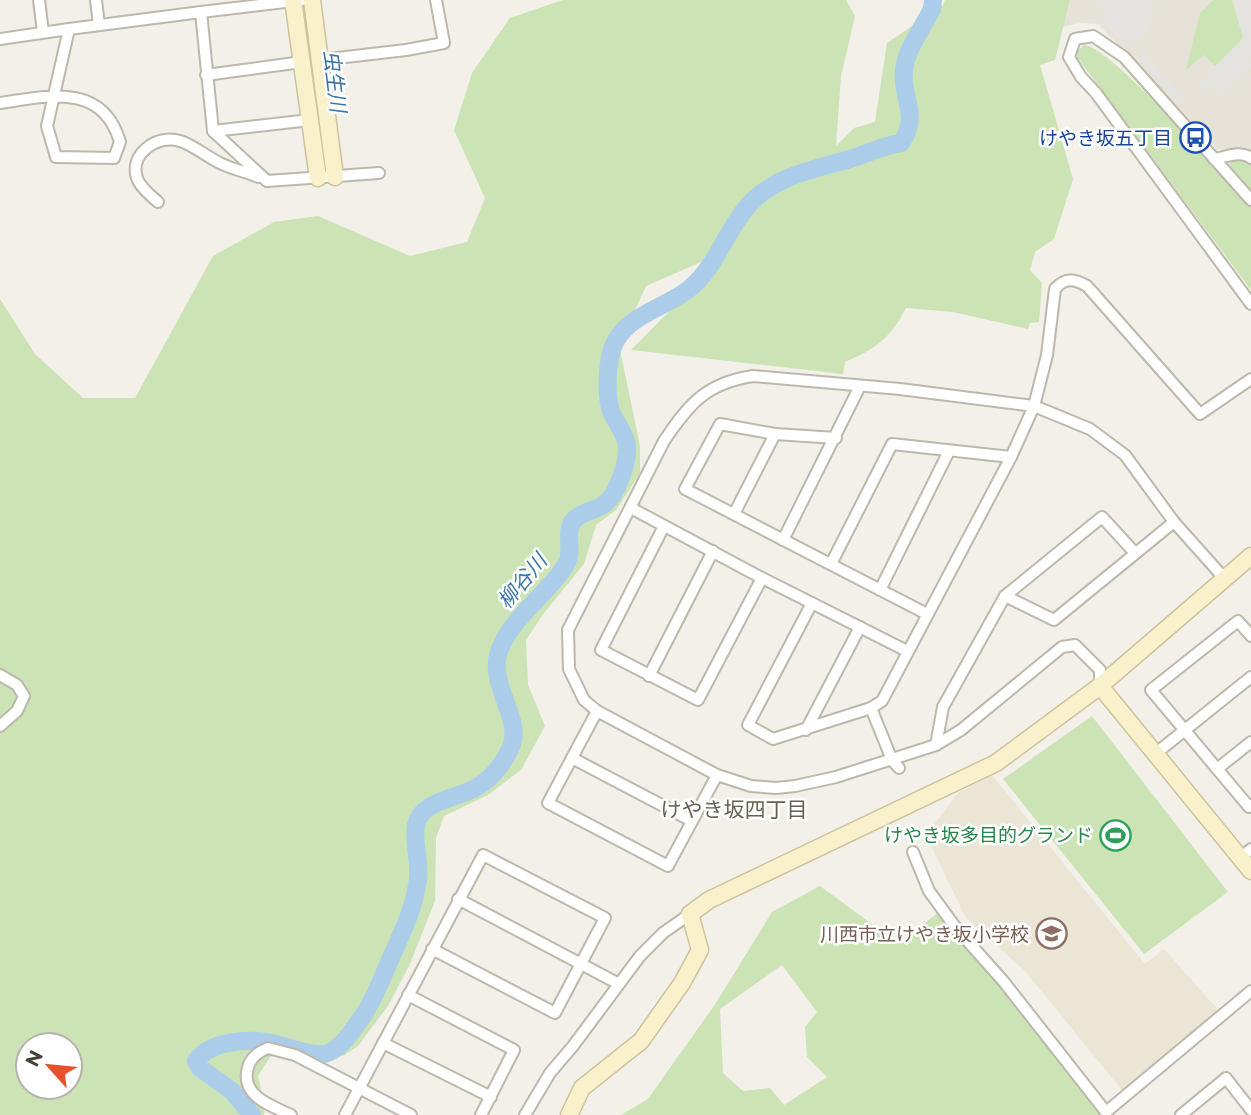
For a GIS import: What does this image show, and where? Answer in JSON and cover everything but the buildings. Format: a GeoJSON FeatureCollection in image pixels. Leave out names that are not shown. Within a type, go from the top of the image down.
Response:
{"type":"FeatureCollection","features":[{"type":"Feature","properties":{"kind":"street"},"geometry":{"type":"LineString","coordinates":[[38,0],[43,32]]}},
{"type":"Feature","properties":{"kind":"street"},"geometry":{"type":"LineString","coordinates":[[96,0],[99,25]]}},
{"type":"Feature","properties":{"kind":"street"},"geometry":{"type":"LineString","coordinates":[[0,39],[296,0],[318,178]]}},
{"type":"Feature","properties":{"kind":"street"},"geometry":{"type":"LineString","coordinates":[[312,0],[335,177]]}},
{"type":"Feature","properties":{"kind":"street"},"geometry":{"type":"LineString","coordinates":[[320,60],[444,43],[436,0]]}},
{"type":"Feature","properties":{"kind":"street"},"geometry":{"type":"LineString","coordinates":[[201,12],[213,131],[267,181]]}},
{"type":"Feature","properties":{"kind":"street"},"geometry":{"type":"LineString","coordinates":[[0,103],[54,95],[90,100],[115,124],[120,142],[114,158],[56,157],[47,127],[54,95],[69,29]]}},
{"type":"Feature","properties":{"kind":"street"},"geometry":{"type":"LineString","coordinates":[[1251,200],[1125,57],[1093,36],[1075,39],[1069,57],[1081,77],[1096,93],[1251,304]]}},
{"type":"Feature","properties":{"kind":"street"},"geometry":{"type":"LineString","coordinates":[[206,75],[302,62]]}},
{"type":"Feature","properties":{"kind":"street"},"geometry":{"type":"LineString","coordinates":[[213,131],[310,120]]}},
{"type":"Feature","properties":{"kind":"street"},"geometry":{"type":"LineString","coordinates":[[158,202],[138,182],[135,168],[140,153],[148,146],[160,142],[179,140],[220,164],[267,181],[379,173]]}},
{"type":"Feature","properties":{"kind":"street"},"geometry":{"type":"LineString","coordinates":[[1214,159],[1238,154],[1251,158]]}},
{"type":"Feature","properties":{"kind":"street"},"geometry":{"type":"LineString","coordinates":[[812,603],[748,725],[773,739],[871,708],[882,701],[1011,457],[1034,406],[1047,355],[1055,289],[1060,282],[1078,281],[1087,286],[1200,414],[1251,379]]}},
{"type":"Feature","properties":{"kind":"street"},"geometry":{"type":"LineString","coordinates":[[1224,578],[1174,522],[1125,455],[1090,429],[1034,406],[900,389],[753,376],[733,379],[694,400],[664,441],[568,630],[569,669],[584,700],[597,711],[717,775],[751,786],[776,788],[836,777],[873,764],[895,764],[936,745],[961,730],[1062,647],[1075,645],[1100,670],[1100,686],[1155,754],[1246,853],[1251,871]]}},
{"type":"Feature","properties":{"kind":"street"},"geometry":{"type":"LineString","coordinates":[[783,540],[860,386]]}},
{"type":"Feature","properties":{"kind":"street"},"geometry":{"type":"LineString","coordinates":[[836,438],[775,434],[720,424],[685,489],[927,614]]}},
{"type":"Feature","properties":{"kind":"street"},"geometry":{"type":"LineString","coordinates":[[734,514],[775,434]]}},
{"type":"Feature","properties":{"kind":"street"},"geometry":{"type":"LineString","coordinates":[[831,564],[892,444],[1011,457]]}},
{"type":"Feature","properties":{"kind":"street"},"geometry":{"type":"LineString","coordinates":[[880,590],[949,451]]}},
{"type":"Feature","properties":{"kind":"street"},"geometry":{"type":"LineString","coordinates":[[631,508],[907,651]]}},
{"type":"Feature","properties":{"kind":"street"},"geometry":{"type":"LineString","coordinates":[[936,745],[943,707],[1005,596],[1102,517],[1135,554]]}},
{"type":"Feature","properties":{"kind":"street"},"geometry":{"type":"LineString","coordinates":[[1005,596],[1054,620],[1174,522]]}},
{"type":"Feature","properties":{"kind":"street"},"geometry":{"type":"LineString","coordinates":[[664,526],[601,650],[649,676],[698,700],[762,578]]}},
{"type":"Feature","properties":{"kind":"street"},"geometry":{"type":"LineString","coordinates":[[649,676],[713,551]]}},
{"type":"Feature","properties":{"kind":"street"},"geometry":{"type":"LineString","coordinates":[[525,1115],[550,1073],[640,956],[663,933],[709,900],[996,763],[1100,686],[1251,556]]}},
{"type":"Feature","properties":{"kind":"street"},"geometry":{"type":"LineString","coordinates":[[1251,636],[1238,621],[1151,690],[1249,807],[1251,805]]}},
{"type":"Feature","properties":{"kind":"street"},"geometry":{"type":"LineString","coordinates":[[806,730],[860,627]]}},
{"type":"Feature","properties":{"kind":"street"},"geometry":{"type":"LineString","coordinates":[[0,674],[17,685],[23,696],[17,710],[0,726]]}},
{"type":"Feature","properties":{"kind":"street"},"geometry":{"type":"LineString","coordinates":[[1155,754],[1251,677]]}},
{"type":"Feature","properties":{"kind":"street"},"geometry":{"type":"LineString","coordinates":[[871,708],[895,764]]}},
{"type":"Feature","properties":{"kind":"street"},"geometry":{"type":"LineString","coordinates":[[597,711],[548,803],[668,866],[717,775]]}},
{"type":"Feature","properties":{"kind":"street"},"geometry":{"type":"LineString","coordinates":[[1217,769],[1251,743]]}},
{"type":"Feature","properties":{"kind":"street"},"geometry":{"type":"LineString","coordinates":[[572,758],[692,821]]}},
{"type":"Feature","properties":{"kind":"street"},"geometry":{"type":"LineString","coordinates":[[913,852],[929,891],[956,928],[1004,982],[1106,1112],[1251,991]]}},
{"type":"Feature","properties":{"kind":"street"},"geometry":{"type":"LineString","coordinates":[[345,1115],[458,899],[483,855],[605,918],[555,1013],[432,949]]}},
{"type":"Feature","properties":{"kind":"street"},"geometry":{"type":"LineString","coordinates":[[458,899],[619,984]]}},
{"type":"Feature","properties":{"kind":"street"},"geometry":{"type":"LineString","coordinates":[[569,1115],[582,1088],[641,1041],[682,983],[700,950],[690,914]]}},
{"type":"Feature","properties":{"kind":"street"},"geometry":{"type":"LineString","coordinates":[[408,995],[514,1050],[481,1115]]}},
{"type":"Feature","properties":{"kind":"street"},"geometry":{"type":"LineString","coordinates":[[383,1042],[491,1097]]}},
{"type":"Feature","properties":{"kind":"street"},"geometry":{"type":"LineString","coordinates":[[291,1115],[277,1112],[248,1089],[248,1066],[256,1054],[268,1048],[295,1055],[411,1115]]}},
{"type":"Feature","properties":{"kind":"street"},"geometry":{"type":"LineString","coordinates":[[1181,1115],[1226,1078],[1251,1110]]}},
{"type":"Feature","properties":{"kind":"shaded area"},"geometry":{"type":"Polygon","coordinates":[[[1070,0],[1251,0],[1251,151],[1217,149],[1098,24],[1080,23],[1062,27],[1070,0]]]}},
{"type":"Feature","properties":{"kind":"shaded area"},"geometry":{"type":"Polygon","coordinates":[[[1096,0],[1155,0],[1147,33],[1126,47],[1100,18],[1106,11],[1096,0]]]}},
{"type":"Feature","properties":{"kind":"shaded area"},"geometry":{"type":"Polygon","coordinates":[[[1233,0],[1251,0],[1251,56],[1248,59],[1251,67],[1223,96],[1211,84],[1201,93],[1195,88],[1245,39],[1233,0]]]}},
{"type":"Feature","properties":{"kind":"shaded area"},"geometry":{"type":"Polygon","coordinates":[[[1143,53],[1185,98],[1180,104],[1137,59],[1143,53]]]}},
{"type":"Feature","properties":{"kind":"shaded area","name":"川西市立けやき坂小学校"},"geometry":{"type":"Polygon","coordinates":[[[992,775],[1145,964],[1164,949],[1220,1012],[1125,1094],[1026,972],[966,918],[926,835],[958,793],[992,775]]]}},
{"type":"Feature","properties":{"kind":"green space"},"geometry":{"type":"Polygon","coordinates":[[[563,0],[846,0],[855,16],[841,76],[836,146],[854,128],[875,122],[887,43],[943,5],[945,0],[1070,0],[1055,60],[1040,65],[1073,179],[1054,239],[1035,252],[1030,270],[1042,283],[1039,322],[1030,323],[1028,329],[953,312],[906,308],[894,328],[881,342],[845,362],[843,374],[631,350],[731,249],[646,286],[619,345],[640,446],[640,473],[617,509],[596,525],[584,564],[526,640],[528,685],[545,726],[521,770],[488,795],[444,816],[436,838],[435,901],[410,964],[388,1006],[358,1046],[343,1056],[293,1044],[270,1057],[258,1076],[265,1106],[264,1115],[0,1115],[0,299],[35,354],[83,398],[135,398],[213,256],[274,222],[318,216],[410,256],[467,242],[485,198],[454,130],[472,73],[510,18],[563,0]]]}},
{"type":"Feature","properties":{"kind":"green space"},"geometry":{"type":"Polygon","coordinates":[[[1213,0],[1232,0],[1243,38],[1215,66],[1204,55],[1186,70],[1200,13],[1213,0]]]}},
{"type":"Feature","properties":{"kind":"green space"},"geometry":{"type":"Polygon","coordinates":[[[1084,45],[1096,50],[1132,79],[1220,171],[1238,157],[1251,162],[1251,290],[1077,57],[1078,50],[1084,45]]]}},
{"type":"Feature","properties":{"kind":"green space","name":"けやき坂多目的グランド"},"geometry":{"type":"Polygon","coordinates":[[[1092,716],[1228,892],[1144,954],[1003,779],[1092,716]]]}},
{"type":"Feature","properties":{"kind":"green space"},"geometry":{"type":"Polygon","coordinates":[[[820,886],[899,944],[940,911],[1108,1115],[621,1115],[648,1099],[716,1003],[772,912],[820,886]],[[782,965],[720,1009],[723,1073],[743,1091],[770,1088],[784,1105],[827,1077],[807,1057],[805,1027],[817,1012],[782,965]]]}},
{"type":"Feature","properties":{"kind":"waterway","name":"虫生川"},"geometry":{"type":"LineString","coordinates":[[302,0],[314,96]]}},
{"type":"Feature","properties":{"kind":"waterway","name":"柳谷川"},"geometry":{"type":"LineString","coordinates":[[252,1115],[232,1091],[200,1068],[196,1061],[210,1049],[241,1041],[271,1043],[318,1054],[336,1049],[351,1033],[374,997],[410,912],[418,879],[415,832],[419,817],[432,805],[483,783],[497,770],[511,747],[513,726],[498,679],[497,667],[503,642],[519,618],[567,563],[571,523],[580,515],[609,500],[617,488],[624,468],[626,441],[611,411],[608,392],[609,363],[615,343],[631,323],[678,297],[698,281],[743,212],[775,184],[801,173],[901,143],[910,123],[904,86],[905,64],[932,9],[933,0]]}},
{"type":"Feature","properties":{"kind":"place","name":"けやき坂五丁目"},"geometry":{"type":"Point","coordinates":[1195,138]}},
{"type":"Feature","properties":{"kind":"place","name":"けやき坂多目的グランド"},"geometry":{"type":"Point","coordinates":[1116,835]}},
{"type":"Feature","properties":{"kind":"place","name":"川西市立けやき坂小学校"},"geometry":{"type":"Point","coordinates":[1052,934]}},
{"type":"Feature","properties":{"kind":"district","name":"けやき坂四丁目"},"geometry":{"type":"Point","coordinates":[734,809]}}]}
